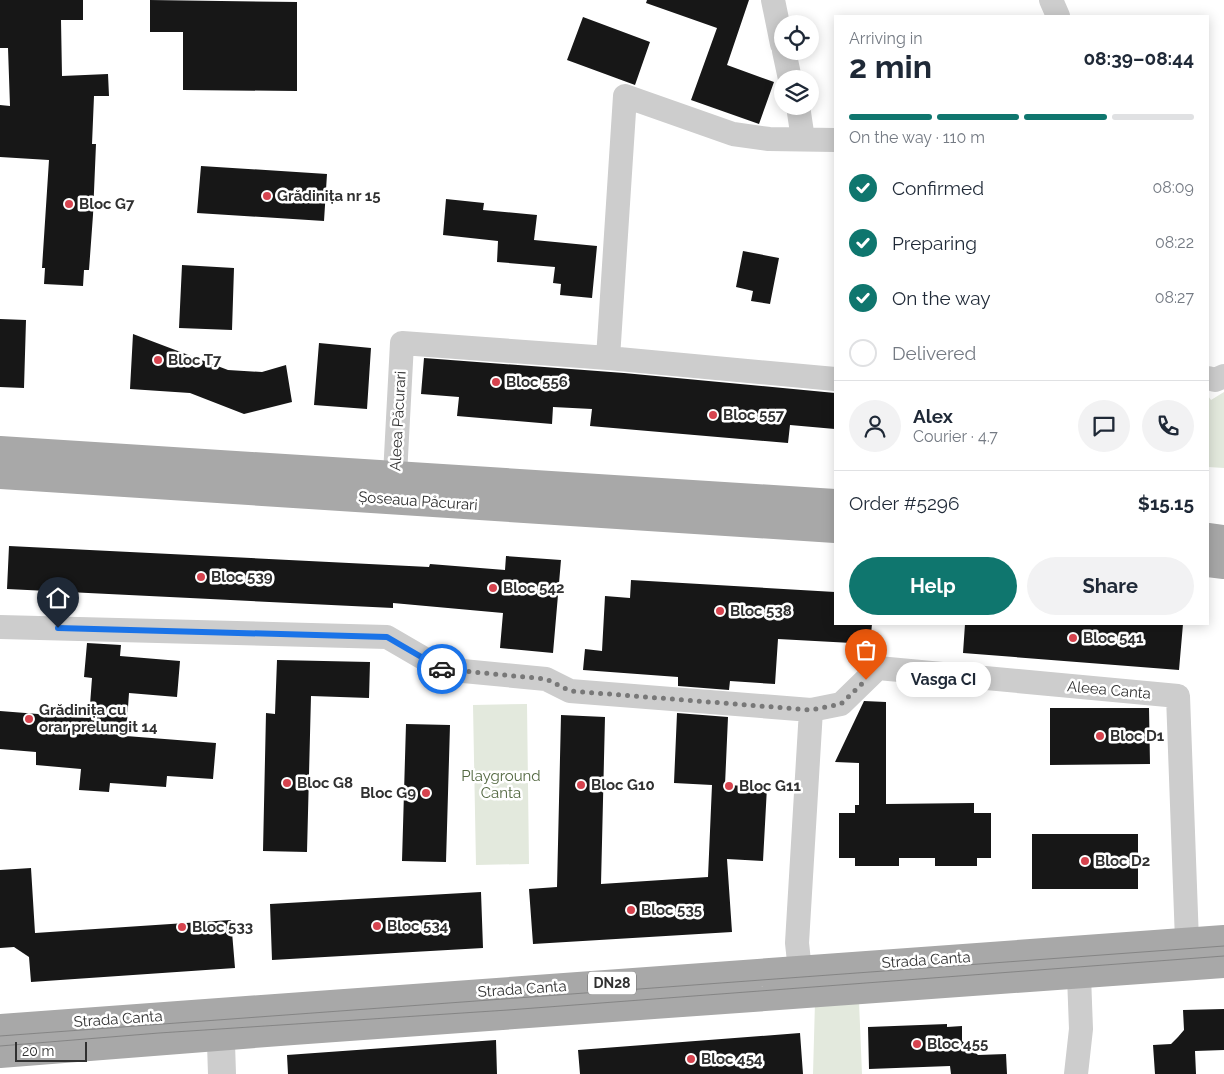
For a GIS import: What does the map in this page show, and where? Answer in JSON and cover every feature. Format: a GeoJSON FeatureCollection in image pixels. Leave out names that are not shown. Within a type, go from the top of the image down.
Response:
{"type":"FeatureCollection","features":[{"type":"Feature","properties":{"kind":"main road","name":"Șoseaua Păcurari"},"geometry":{"type":"LineString","coordinates":[[0,450],[834,529]]}},
{"type":"Feature","properties":{"kind":"main road","name":"Șoseaua Păcurari"},"geometry":{"type":"LineString","coordinates":[[0,475],[834,503]]}},
{"type":"Feature","properties":{"kind":"main road"},"geometry":{"type":"LineString","coordinates":[[1209,537],[1224,539]]}},
{"type":"Feature","properties":{"kind":"main road"},"geometry":{"type":"LineString","coordinates":[[1209,563],[1224,564]]}},
{"type":"Feature","properties":{"kind":"main road","name":"Strada Canta"},"geometry":{"type":"LineString","coordinates":[[0,1028],[221,1024],[802,982],[1224,938]]}},
{"type":"Feature","properties":{"kind":"main road","name":"Strada Canta"},"geometry":{"type":"LineString","coordinates":[[802,982],[1079,976],[1224,964]]}},
{"type":"Feature","properties":{"kind":"main road","name":"Strada Canta"},"geometry":{"type":"LineString","coordinates":[[0,1054],[221,1024]]}},
{"type":"Feature","properties":{"kind":"street"},"geometry":{"type":"LineString","coordinates":[[773,0],[776,15]]}},
{"type":"Feature","properties":{"kind":"street"},"geometry":{"type":"LineString","coordinates":[[1051,0],[1058,15]]}},
{"type":"Feature","properties":{"kind":"street"},"geometry":{"type":"LineString","coordinates":[[834,140],[768,140],[733,134],[625,96],[608,358],[834,379]]}},
{"type":"Feature","properties":{"kind":"street"},"geometry":{"type":"LineString","coordinates":[[799,115],[803,140]]}},
{"type":"Feature","properties":{"kind":"street","name":"Aleea Păcurari"},"geometry":{"type":"LineString","coordinates":[[395,488],[402,343],[608,358]]}},
{"type":"Feature","properties":{"kind":"street"},"geometry":{"type":"LineString","coordinates":[[1209,378],[1216,380],[1224,376]]}},
{"type":"Feature","properties":{"kind":"street","name":"Aleea Canta"},"geometry":{"type":"LineString","coordinates":[[0,627],[387,637],[442,669],[546,679],[570,691],[811,710],[841,704],[878,668],[1178,696],[1187,941]]}},
{"type":"Feature","properties":{"kind":"street"},"geometry":{"type":"LineString","coordinates":[[802,982],[798,943],[799,909],[811,710]]}},
{"type":"Feature","properties":{"kind":"street"},"geometry":{"type":"LineString","coordinates":[[1076,1074],[1081,1029],[1079,976]]}},
{"type":"Feature","properties":{"kind":"street"},"geometry":{"type":"LineString","coordinates":[[221,1024],[222,1074]]}},
{"type":"Feature","properties":{"kind":"green space"},"geometry":{"type":"Polygon","coordinates":[[[1224,392],[1224,468],[1209,467],[1209,397],[1211,400],[1224,392]]]}},
{"type":"Feature","properties":{"kind":"green space","name":"Playground Canta"},"geometry":{"type":"Polygon","coordinates":[[[527,704],[529,864],[476,865],[473,705],[527,704]]]}},
{"type":"Feature","properties":{"kind":"green space"},"geometry":{"type":"Polygon","coordinates":[[[859,1001],[862,1074],[813,1074],[815,1002],[859,1001]]]}},
{"type":"Feature","properties":{"kind":"building"},"geometry":{"type":"Polygon","coordinates":[[[0,0],[83,0],[83,20],[61,20],[62,76],[108,74],[109,96],[94,96],[92,144],[96,144],[93,215],[89,270],[84,270],[83,286],[44,284],[45,268],[42,268],[49,160],[0,157],[0,105],[10,106],[8,48],[0,48],[0,0]]]}},
{"type":"Feature","properties":{"kind":"building"},"geometry":{"type":"Polygon","coordinates":[[[150,0],[297,2],[297,91],[183,90],[183,32],[150,32],[150,0]]]}},
{"type":"Feature","properties":{"kind":"building"},"geometry":{"type":"Polygon","coordinates":[[[647,0],[749,0],[727,65],[774,82],[759,124],[691,100],[717,28],[646,3],[647,0]]]}},
{"type":"Feature","properties":{"kind":"building"},"geometry":{"type":"Polygon","coordinates":[[[583,17],[650,42],[635,85],[567,60],[583,17]]]}},
{"type":"Feature","properties":{"kind":"building"},"geometry":{"type":"Polygon","coordinates":[[[201,166],[327,174],[324,221],[197,213],[201,166]]]}},
{"type":"Feature","properties":{"kind":"building"},"geometry":{"type":"Polygon","coordinates":[[[446,199],[484,203],[483,210],[537,215],[534,240],[597,246],[592,298],[560,295],[561,284],[553,283],[555,267],[497,262],[498,241],[443,235],[446,199]]]}},
{"type":"Feature","properties":{"kind":"building"},"geometry":{"type":"Polygon","coordinates":[[[743,251],[779,258],[770,304],[751,301],[753,291],[736,287],[743,251]]]}},
{"type":"Feature","properties":{"kind":"building"},"geometry":{"type":"Polygon","coordinates":[[[182,265],[234,268],[232,330],[179,328],[182,265]]]}},
{"type":"Feature","properties":{"kind":"building"},"geometry":{"type":"Polygon","coordinates":[[[0,319],[26,320],[24,388],[0,387],[0,319]]]}},
{"type":"Feature","properties":{"kind":"building"},"geometry":{"type":"Polygon","coordinates":[[[133,334],[228,370],[262,372],[286,365],[292,402],[244,414],[190,393],[130,389],[133,334]]]}},
{"type":"Feature","properties":{"kind":"building"},"geometry":{"type":"Polygon","coordinates":[[[319,343],[371,348],[367,409],[314,405],[319,343]]]}},
{"type":"Feature","properties":{"kind":"building","name":"Bloc 557"},"geometry":{"type":"Polygon","coordinates":[[[424,358],[624,373],[834,393],[834,429],[790,425],[788,443],[590,426],[592,409],[553,407],[552,424],[457,416],[459,397],[421,394],[424,358]]]}},
{"type":"Feature","properties":{"kind":"building","name":"Bloc 539"},"geometry":{"type":"Polygon","coordinates":[[[9,546],[429,567],[430,564],[505,570],[506,556],[561,560],[553,653],[500,648],[503,613],[393,603],[393,608],[7,589],[9,546]]]}},
{"type":"Feature","properties":{"kind":"building"},"geometry":{"type":"Polygon","coordinates":[[[631,580],[834,592],[834,625],[872,625],[870,644],[778,639],[775,684],[730,681],[729,690],[678,686],[678,677],[583,670],[585,649],[602,651],[605,596],[630,598],[631,580]]]}},
{"type":"Feature","properties":{"kind":"building","name":"Bloc 541"},"geometry":{"type":"Polygon","coordinates":[[[965,625],[1183,625],[1179,670],[963,653],[965,625]]]}},
{"type":"Feature","properties":{"kind":"building","name":"Grădinița cu orar prelungit 14"},"geometry":{"type":"Polygon","coordinates":[[[87,643],[121,645],[120,656],[180,661],[177,697],[129,693],[126,736],[216,743],[213,779],[167,776],[166,787],[110,783],[109,792],[79,790],[81,769],[36,765],[36,752],[0,749],[0,711],[89,718],[92,678],[84,677],[87,643]]]}},
{"type":"Feature","properties":{"kind":"building","name":"Bloc G8"},"geometry":{"type":"Polygon","coordinates":[[[277,660],[370,662],[369,698],[311,696],[307,852],[263,851],[266,713],[275,714],[277,660]]]}},
{"type":"Feature","properties":{"kind":"building"},"geometry":{"type":"Polygon","coordinates":[[[864,701],[886,702],[886,804],[974,803],[974,813],[991,813],[991,858],[977,858],[977,866],[935,866],[935,858],[899,858],[899,866],[855,866],[855,858],[839,858],[839,813],[855,813],[855,805],[859,805],[859,763],[835,762],[864,701]]]}},
{"type":"Feature","properties":{"kind":"building","name":"Bloc D1"},"geometry":{"type":"Polygon","coordinates":[[[1050,708],[1149,708],[1150,764],[1050,765],[1050,708]]]}},
{"type":"Feature","properties":{"kind":"building"},"geometry":{"type":"Polygon","coordinates":[[[677,713],[728,717],[725,785],[767,787],[763,861],[727,859],[732,932],[533,944],[529,889],[557,887],[561,715],[605,717],[601,884],[708,877],[712,785],[674,783],[677,713]]]}},
{"type":"Feature","properties":{"kind":"building","name":"Bloc G9"},"geometry":{"type":"Polygon","coordinates":[[[406,724],[450,725],[446,862],[402,861],[406,724]]]}},
{"type":"Feature","properties":{"kind":"building","name":"Bloc D2"},"geometry":{"type":"Polygon","coordinates":[[[1032,834],[1138,834],[1138,889],[1032,889],[1032,834]]]}},
{"type":"Feature","properties":{"kind":"building","name":"Bloc 533"},"geometry":{"type":"Polygon","coordinates":[[[31,868],[35,933],[231,920],[235,968],[31,982],[29,957],[14,947],[0,948],[0,870],[31,868]]]}},
{"type":"Feature","properties":{"kind":"building","name":"Bloc 534"},"geometry":{"type":"Polygon","coordinates":[[[481,892],[483,948],[272,960],[270,904],[481,892]]]}},
{"type":"Feature","properties":{"kind":"building"},"geometry":{"type":"Polygon","coordinates":[[[1224,1009],[1224,1050],[1195,1051],[1196,1074],[1155,1074],[1153,1045],[1171,1044],[1184,1030],[1183,1010],[1224,1009]]]}},
{"type":"Feature","properties":{"kind":"building","name":"Bloc 455"},"geometry":{"type":"Polygon","coordinates":[[[947,1024],[947,1027],[962,1026],[962,1041],[978,1055],[1006,1054],[1007,1074],[951,1074],[950,1066],[869,1069],[868,1027],[947,1024]]]}},
{"type":"Feature","properties":{"kind":"building","name":"Bloc 454"},"geometry":{"type":"Polygon","coordinates":[[[800,1033],[803,1074],[580,1074],[578,1050],[800,1033]]]}},
{"type":"Feature","properties":{"kind":"building"},"geometry":{"type":"Polygon","coordinates":[[[496,1040],[497,1074],[288,1074],[287,1055],[496,1040]]]}},
{"type":"Feature","properties":{"kind":"tram line"},"geometry":{"type":"LineString","coordinates":[[0,1036],[1224,946]]}},
{"type":"Feature","properties":{"kind":"tram line"},"geometry":{"type":"LineString","coordinates":[[0,1046],[1224,956]]}},
{"type":"Feature","properties":{"kind":"way so far"},"geometry":{"type":"LineString","coordinates":[[442,669],[546,679],[570,691],[811,710],[841,704],[866,680]]}},
{"type":"Feature","properties":{"kind":"place","name":"Grădinița nr 15"},"geometry":{"type":"Point","coordinates":[267,196]}},
{"type":"Feature","properties":{"kind":"place","name":"Bloc G7"},"geometry":{"type":"Point","coordinates":[69,204]}},
{"type":"Feature","properties":{"kind":"place","name":"Bloc T7"},"geometry":{"type":"Point","coordinates":[158,360]}},
{"type":"Feature","properties":{"kind":"place","name":"Bloc 556"},"geometry":{"type":"Point","coordinates":[496,382]}},
{"type":"Feature","properties":{"kind":"place","name":"Bloc 557"},"geometry":{"type":"Point","coordinates":[713,415]}},
{"type":"Feature","properties":{"kind":"place","name":"Bloc 539"},"geometry":{"type":"Point","coordinates":[201,577]}},
{"type":"Feature","properties":{"kind":"place","name":"Bloc 542"},"geometry":{"type":"Point","coordinates":[493,588]}},
{"type":"Feature","properties":{"kind":"place","name":"Bloc 538"},"geometry":{"type":"Point","coordinates":[720,611]}},
{"type":"Feature","properties":{"kind":"place","name":"Bloc 541"},"geometry":{"type":"Point","coordinates":[1073,638]}},
{"type":"Feature","properties":{"kind":"place","name":"Vasga CI"},"geometry":{"type":"Point","coordinates":[866,680]}},
{"type":"Feature","properties":{"kind":"place","name":"Grădinița cu orar prelungit 14"},"geometry":{"type":"Point","coordinates":[29,719]}},
{"type":"Feature","properties":{"kind":"place","name":"Bloc D1"},"geometry":{"type":"Point","coordinates":[1100,736]}},
{"type":"Feature","properties":{"kind":"place","name":"Bloc G8"},"geometry":{"type":"Point","coordinates":[287,783]}},
{"type":"Feature","properties":{"kind":"place","name":"Bloc G10"},"geometry":{"type":"Point","coordinates":[581,785]}},
{"type":"Feature","properties":{"kind":"place","name":"Bloc G11"},"geometry":{"type":"Point","coordinates":[729,786]}},
{"type":"Feature","properties":{"kind":"place","name":"Bloc G9"},"geometry":{"type":"Point","coordinates":[426,793]}},
{"type":"Feature","properties":{"kind":"place","name":"Bloc D2"},"geometry":{"type":"Point","coordinates":[1085,861]}},
{"type":"Feature","properties":{"kind":"place","name":"Bloc 535"},"geometry":{"type":"Point","coordinates":[631,910]}},
{"type":"Feature","properties":{"kind":"place","name":"Bloc 534"},"geometry":{"type":"Point","coordinates":[377,926]}},
{"type":"Feature","properties":{"kind":"place","name":"Bloc 533"},"geometry":{"type":"Point","coordinates":[182,927]}},
{"type":"Feature","properties":{"kind":"place","name":"Bloc 455"},"geometry":{"type":"Point","coordinates":[917,1044]}},
{"type":"Feature","properties":{"kind":"place","name":"Bloc 454"},"geometry":{"type":"Point","coordinates":[691,1059]}},
{"type":"Feature","properties":{"kind":"route"},"geometry":{"type":"LineString","coordinates":[[58,628],[387,637],[442,669]]}}]}
